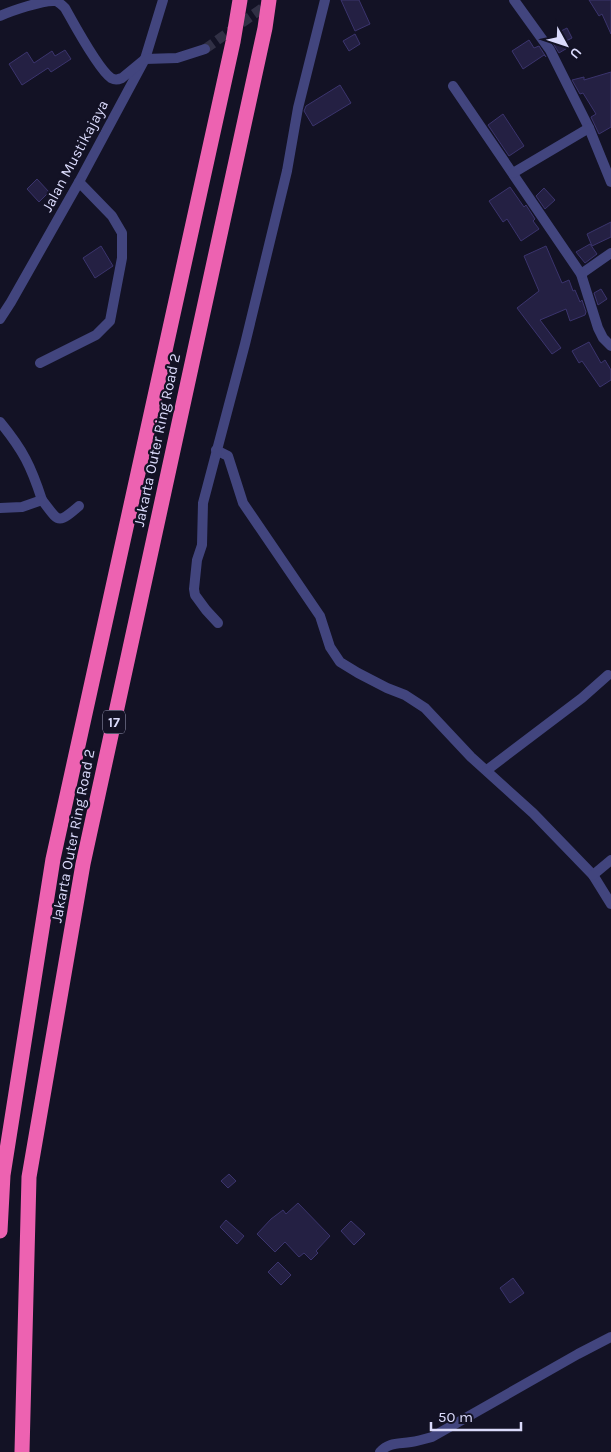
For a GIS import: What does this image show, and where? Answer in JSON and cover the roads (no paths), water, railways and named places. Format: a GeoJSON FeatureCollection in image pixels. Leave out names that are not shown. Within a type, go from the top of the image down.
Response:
{"type":"FeatureCollection","features":[{"type":"Feature","properties":{"kind":"highway","name":"Jakarta Outer Ring Road 2"},"geometry":{"type":"LineString","coordinates":[[0,1231],[3,1175],[52,859],[231,52],[240,0]]}},
{"type":"Feature","properties":{"kind":"highway","name":"Jakarta Outer Ring Road 2"},"geometry":{"type":"LineString","coordinates":[[22,1452],[29,1177],[83,864],[265,28],[269,0]]}},
{"type":"Feature","properties":{"kind":"street"},"geometry":{"type":"LineString","coordinates":[[0,16],[12,10],[54,0],[65,8],[102,70],[113,79],[118,80],[145,59],[177,58],[205,49]]}},
{"type":"Feature","properties":{"kind":"street","name":"Jalan Mustikajaya"},"geometry":{"type":"LineString","coordinates":[[0,320],[79,182],[145,59],[162,0]]}},
{"type":"Feature","properties":{"kind":"street"},"geometry":{"type":"LineString","coordinates":[[218,622],[206,610],[195,595],[194,590],[202,545],[203,503],[245,344],[287,171],[298,108],[324,0]]}},
{"type":"Feature","properties":{"kind":"street"},"geometry":{"type":"LineString","coordinates":[[514,0],[550,50],[589,128],[611,182]]}},
{"type":"Feature","properties":{"kind":"street"},"geometry":{"type":"LineString","coordinates":[[453,86],[581,274],[598,328],[610,344]]}},
{"type":"Feature","properties":{"kind":"street"},"geometry":{"type":"LineString","coordinates":[[513,173],[589,128]]}},
{"type":"Feature","properties":{"kind":"street"},"geometry":{"type":"LineString","coordinates":[[40,363],[96,335],[110,321],[122,258],[122,233],[112,216],[79,182]]}},
{"type":"Feature","properties":{"kind":"street"},"geometry":{"type":"LineString","coordinates":[[581,274],[611,253]]}},
{"type":"Feature","properties":{"kind":"street"},"geometry":{"type":"LineString","coordinates":[[0,422],[19,446],[34,473],[42,500],[55,518],[63,519],[79,506]]}},
{"type":"Feature","properties":{"kind":"street"},"geometry":{"type":"LineString","coordinates":[[216,450],[228,456],[243,502],[320,616],[330,647],[340,662],[358,674],[386,688],[405,694],[425,708],[471,757],[533,813],[593,875],[611,904]]}},
{"type":"Feature","properties":{"kind":"street"},"geometry":{"type":"LineString","coordinates":[[0,508],[22,507],[42,500]]}},
{"type":"Feature","properties":{"kind":"street"},"geometry":{"type":"LineString","coordinates":[[487,770],[582,698],[608,675]]}},
{"type":"Feature","properties":{"kind":"street"},"geometry":{"type":"LineString","coordinates":[[593,875],[611,860]]}},
{"type":"Feature","properties":{"kind":"street"},"geometry":{"type":"LineString","coordinates":[[380,1452],[384,1447],[392,1443],[414,1442],[432,1437],[611,1337]]}},
{"type":"Feature","properties":{"kind":"tunnel"},"geometry":{"type":"LineString","coordinates":[[205,49],[271,2]]}}]}
